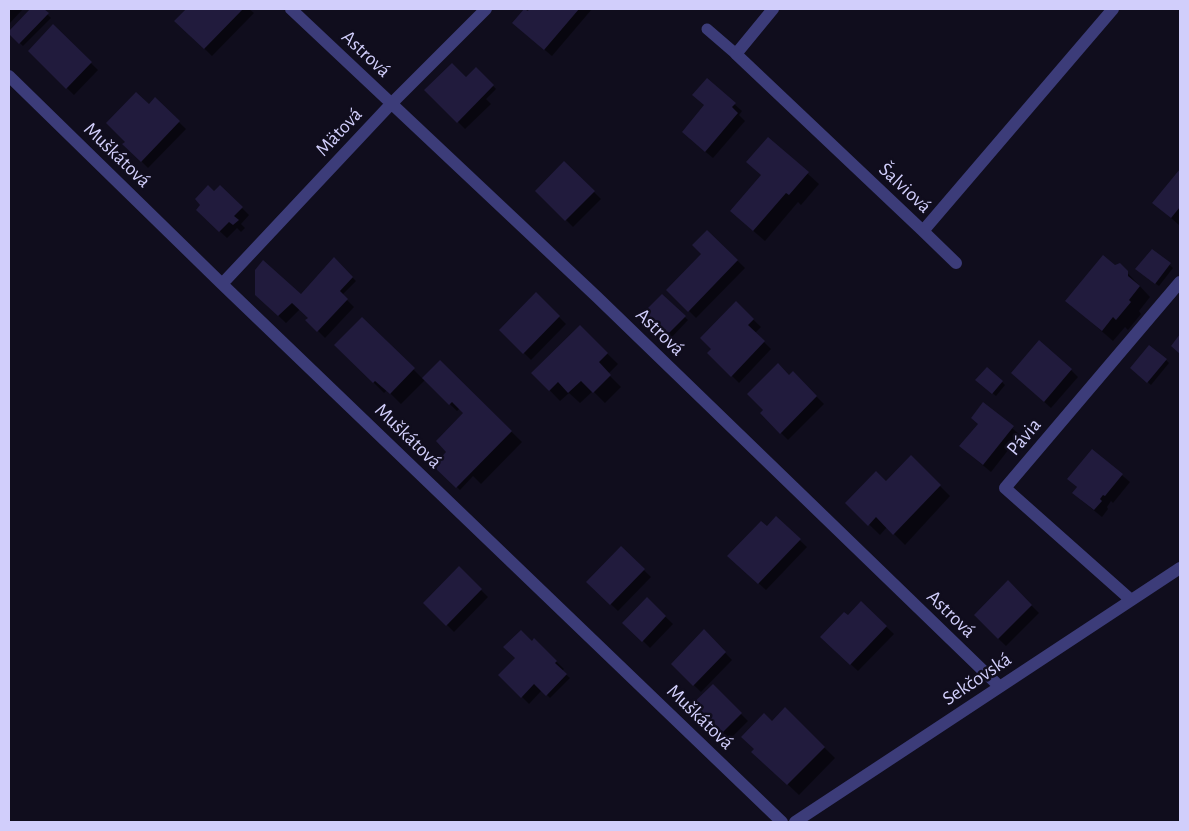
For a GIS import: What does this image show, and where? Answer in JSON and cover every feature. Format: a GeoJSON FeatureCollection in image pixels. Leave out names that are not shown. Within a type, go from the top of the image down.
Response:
{"type":"FeatureCollection","features":[{"type":"Feature","properties":{"kind":"street","name":"Astrová"},"geometry":{"type":"LineString","coordinates":[[291,9],[597,297],[1000,686]]}},
{"type":"Feature","properties":{"kind":"street","name":"Mätová"},"geometry":{"type":"LineString","coordinates":[[222,284],[391,104],[486,9]]}},
{"type":"Feature","properties":{"kind":"street"},"geometry":{"type":"LineString","coordinates":[[736,54],[773,9]]}},
{"type":"Feature","properties":{"kind":"street","name":"Šalviová"},"geometry":{"type":"LineString","coordinates":[[736,54],[923,231],[1113,9]]}},
{"type":"Feature","properties":{"kind":"street","name":"Muškátová"},"geometry":{"type":"LineString","coordinates":[[9,76],[222,284],[782,822]]}},
{"type":"Feature","properties":{"kind":"street"},"geometry":{"type":"LineString","coordinates":[[923,231],[956,263]]}},
{"type":"Feature","properties":{"kind":"street","name":"Pávia"},"geometry":{"type":"LineString","coordinates":[[1130,600],[1006,488],[1180,282]]}},
{"type":"Feature","properties":{"kind":"street","name":"Sekčovská"},"geometry":{"type":"LineString","coordinates":[[795,822],[1180,568]]}},
{"type":"Feature","properties":{"kind":"lane"},"geometry":{"type":"LineString","coordinates":[[707,29],[736,54]]}},
{"type":"Feature","properties":{"kind":"building"},"geometry":{"type":"Polygon","coordinates":[[[30,9],[44,9],[49,13],[19,44],[9,34],[9,31],[30,9]]]}},
{"type":"Feature","properties":{"kind":"building"},"geometry":{"type":"Polygon","coordinates":[[[186,9],[243,9],[204,49],[174,21],[186,9]]]}},
{"type":"Feature","properties":{"kind":"building"},"geometry":{"type":"Polygon","coordinates":[[[524,9],[528,11],[529,9],[579,9],[544,50],[512,23],[524,9]]]}},
{"type":"Feature","properties":{"kind":"building"},"geometry":{"type":"Polygon","coordinates":[[[53,24],[92,62],[66,89],[28,51],[53,24]]]}},
{"type":"Feature","properties":{"kind":"building"},"geometry":{"type":"Polygon","coordinates":[[[452,63],[466,77],[476,67],[494,85],[457,123],[424,90],[452,63]]]}},
{"type":"Feature","properties":{"kind":"building"},"geometry":{"type":"Polygon","coordinates":[[[707,78],[736,103],[732,107],[738,113],[705,152],[682,132],[704,105],[692,95],[707,78]]]}},
{"type":"Feature","properties":{"kind":"building"},"geometry":{"type":"Polygon","coordinates":[[[136,92],[149,104],[155,97],[180,121],[141,162],[122,144],[125,142],[106,123],[136,92]]]}},
{"type":"Feature","properties":{"kind":"building"},"geometry":{"type":"Polygon","coordinates":[[[768,137],[809,172],[789,195],[786,193],[753,231],[730,211],[761,175],[746,162],[768,137]]]}},
{"type":"Feature","properties":{"kind":"building"},"geometry":{"type":"Polygon","coordinates":[[[564,161],[595,191],[565,221],[535,191],[564,161]]]}},
{"type":"Feature","properties":{"kind":"building"},"geometry":{"type":"Polygon","coordinates":[[[1180,169],[1180,207],[1171,218],[1152,203],[1180,169]]]}},
{"type":"Feature","properties":{"kind":"building"},"geometry":{"type":"Polygon","coordinates":[[[208,185],[214,191],[220,185],[243,207],[234,216],[239,220],[233,225],[229,222],[219,232],[196,210],[200,205],[195,199],[208,185]]]}},
{"type":"Feature","properties":{"kind":"building"},"geometry":{"type":"Polygon","coordinates":[[[707,230],[738,260],[688,312],[666,290],[701,254],[692,245],[707,230]]]}},
{"type":"Feature","properties":{"kind":"building"},"geometry":{"type":"Polygon","coordinates":[[[1152,249],[1171,263],[1155,284],[1135,269],[1152,249]]]}},
{"type":"Feature","properties":{"kind":"building"},"geometry":{"type":"Polygon","coordinates":[[[1103,255],[1115,265],[1120,263],[1128,271],[1128,276],[1140,286],[1129,300],[1131,302],[1116,320],[1113,317],[1102,331],[1065,301],[1103,255]]]}},
{"type":"Feature","properties":{"kind":"building"},"geometry":{"type":"Polygon","coordinates":[[[334,257],[353,277],[340,291],[348,299],[317,332],[305,320],[308,318],[292,303],[278,316],[255,295],[255,270],[263,260],[301,294],[334,257]]]}},
{"type":"Feature","properties":{"kind":"building"},"geometry":{"type":"Polygon","coordinates":[[[536,292],[560,316],[523,354],[499,330],[536,292]]]}},
{"type":"Feature","properties":{"kind":"building"},"geometry":{"type":"Polygon","coordinates":[[[662,294],[686,316],[667,335],[643,313],[662,294]]]}},
{"type":"Feature","properties":{"kind":"building"},"geometry":{"type":"Polygon","coordinates":[[[736,301],[754,319],[748,325],[765,341],[731,377],[707,353],[711,349],[700,338],[736,301]]]}},
{"type":"Feature","properties":{"kind":"building"},"geometry":{"type":"Polygon","coordinates":[[[362,317],[415,368],[390,394],[375,381],[373,383],[334,345],[362,317]]]}},
{"type":"Feature","properties":{"kind":"building"},"geometry":{"type":"Polygon","coordinates":[[[580,325],[608,353],[599,362],[611,375],[593,393],[581,381],[568,393],[558,382],[549,391],[531,373],[580,325]]]}},
{"type":"Feature","properties":{"kind":"building"},"geometry":{"type":"Polygon","coordinates":[[[1180,334],[1180,354],[1171,346],[1180,334]]]}},
{"type":"Feature","properties":{"kind":"building"},"geometry":{"type":"Polygon","coordinates":[[[1039,340],[1072,369],[1044,402],[1011,373],[1039,340]]]}},
{"type":"Feature","properties":{"kind":"building"},"geometry":{"type":"Polygon","coordinates":[[[1149,345],[1167,359],[1147,383],[1130,368],[1149,345]]]}},
{"type":"Feature","properties":{"kind":"building"},"geometry":{"type":"Polygon","coordinates":[[[440,360],[512,431],[456,488],[433,466],[446,452],[436,441],[463,413],[452,402],[449,405],[422,378],[440,360]]]}},
{"type":"Feature","properties":{"kind":"building"},"geometry":{"type":"Polygon","coordinates":[[[778,363],[789,375],[793,371],[817,396],[780,434],[760,413],[763,410],[747,394],[778,363]]]}},
{"type":"Feature","properties":{"kind":"building"},"geometry":{"type":"Polygon","coordinates":[[[987,367],[1003,381],[992,394],[975,380],[987,367]]]}},
{"type":"Feature","properties":{"kind":"building"},"geometry":{"type":"Polygon","coordinates":[[[983,402],[1014,426],[983,465],[959,446],[978,424],[971,418],[983,402]]]}},
{"type":"Feature","properties":{"kind":"building"},"geometry":{"type":"Polygon","coordinates":[[[1092,449],[1123,474],[1105,496],[1103,495],[1100,499],[1102,501],[1094,510],[1072,493],[1077,487],[1067,479],[1092,449]]]}},
{"type":"Feature","properties":{"kind":"building"},"geometry":{"type":"Polygon","coordinates":[[[911,455],[941,485],[893,535],[876,517],[868,526],[845,503],[876,471],[886,481],[911,455]]]}},
{"type":"Feature","properties":{"kind":"building"},"geometry":{"type":"Polygon","coordinates":[[[776,516],[801,539],[758,584],[727,556],[761,521],[767,526],[776,516]]]}},
{"type":"Feature","properties":{"kind":"building"},"geometry":{"type":"Polygon","coordinates":[[[621,546],[645,569],[610,605],[586,582],[621,546]]]}},
{"type":"Feature","properties":{"kind":"building"},"geometry":{"type":"Polygon","coordinates":[[[459,566],[482,589],[446,626],[423,603],[459,566]]]}},
{"type":"Feature","properties":{"kind":"building"},"geometry":{"type":"Polygon","coordinates":[[[1008,580],[1032,605],[998,639],[974,615],[1008,580]]]}},
{"type":"Feature","properties":{"kind":"building"},"geometry":{"type":"Polygon","coordinates":[[[647,597],[666,616],[642,642],[622,623],[647,597]]]}},
{"type":"Feature","properties":{"kind":"building"},"geometry":{"type":"Polygon","coordinates":[[[861,601],[887,626],[850,665],[820,637],[844,612],[848,615],[861,601]]]}},
{"type":"Feature","properties":{"kind":"building"},"geometry":{"type":"Polygon","coordinates":[[[704,629],[726,652],[693,686],[671,664],[704,629]]]}},
{"type":"Feature","properties":{"kind":"building"},"geometry":{"type":"Polygon","coordinates":[[[521,630],[532,641],[534,638],[567,674],[546,696],[534,684],[521,698],[498,675],[515,658],[503,647],[521,630]]]}},
{"type":"Feature","properties":{"kind":"building"},"geometry":{"type":"Polygon","coordinates":[[[713,684],[742,713],[719,736],[688,708],[713,684]]]}},
{"type":"Feature","properties":{"kind":"building"},"geometry":{"type":"Polygon","coordinates":[[[785,707],[825,747],[787,785],[751,752],[754,749],[741,737],[764,713],[772,721],[785,707]]]}}]}
